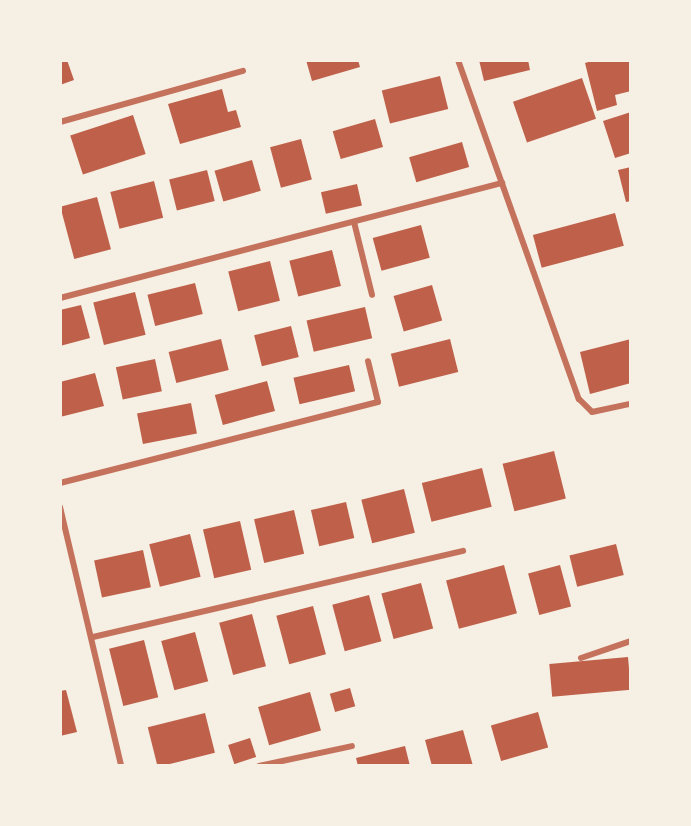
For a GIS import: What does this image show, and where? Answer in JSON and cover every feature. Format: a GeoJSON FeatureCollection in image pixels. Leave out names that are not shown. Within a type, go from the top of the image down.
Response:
{"type":"FeatureCollection","features":[{"type":"Feature","properties":{"kind":"street"},"geometry":{"type":"LineString","coordinates":[[458,60],[579,399],[592,412],[631,404]]}},
{"type":"Feature","properties":{"kind":"street"},"geometry":{"type":"LineString","coordinates":[[60,122],[243,71]]}},
{"type":"Feature","properties":{"kind":"street"},"geometry":{"type":"LineString","coordinates":[[60,298],[502,183]]}},
{"type":"Feature","properties":{"kind":"street"},"geometry":{"type":"LineString","coordinates":[[354,222],[372,295]]}},
{"type":"Feature","properties":{"kind":"street"},"geometry":{"type":"LineString","coordinates":[[60,483],[378,402],[368,361]]}},
{"type":"Feature","properties":{"kind":"street"},"geometry":{"type":"LineString","coordinates":[[60,507],[93,637],[122,766]]}},
{"type":"Feature","properties":{"kind":"street"},"geometry":{"type":"LineString","coordinates":[[93,637],[463,551]]}},
{"type":"Feature","properties":{"kind":"street"},"geometry":{"type":"LineString","coordinates":[[581,658],[631,642]]}},
{"type":"Feature","properties":{"kind":"street"},"geometry":{"type":"LineString","coordinates":[[259,766],[352,746]]}},
{"type":"Feature","properties":{"kind":"building"},"geometry":{"type":"Polygon","coordinates":[[[60,60],[67,60],[74,80],[60,85],[60,60]]]}},
{"type":"Feature","properties":{"kind":"building"},"geometry":{"type":"Polygon","coordinates":[[[306,60],[358,60],[360,67],[312,81],[306,60]]]}},
{"type":"Feature","properties":{"kind":"building"},"geometry":{"type":"Polygon","coordinates":[[[479,60],[528,60],[530,70],[484,81],[479,60]]]}},
{"type":"Feature","properties":{"kind":"building"},"geometry":{"type":"Polygon","coordinates":[[[595,60],[631,60],[631,91],[615,95],[617,105],[597,111],[585,63],[595,60]]]}},
{"type":"Feature","properties":{"kind":"building"},"geometry":{"type":"Polygon","coordinates":[[[440,76],[448,109],[390,124],[382,91],[440,76]]]}},
{"type":"Feature","properties":{"kind":"building"},"geometry":{"type":"Polygon","coordinates":[[[582,78],[596,119],[527,142],[513,102],[582,78]]]}},
{"type":"Feature","properties":{"kind":"building"},"geometry":{"type":"Polygon","coordinates":[[[222,89],[228,112],[236,110],[241,127],[180,144],[168,104],[222,89]]]}},
{"type":"Feature","properties":{"kind":"building"},"geometry":{"type":"Polygon","coordinates":[[[631,112],[631,153],[615,158],[603,121],[631,112]]]}},
{"type":"Feature","properties":{"kind":"building"},"geometry":{"type":"Polygon","coordinates":[[[133,115],[146,154],[83,174],[70,135],[133,115]]]}},
{"type":"Feature","properties":{"kind":"building"},"geometry":{"type":"Polygon","coordinates":[[[375,119],[383,147],[341,159],[333,131],[375,119]]]}},
{"type":"Feature","properties":{"kind":"building"},"geometry":{"type":"Polygon","coordinates":[[[301,139],[312,180],[281,188],[270,147],[301,139]]]}},
{"type":"Feature","properties":{"kind":"building"},"geometry":{"type":"Polygon","coordinates":[[[462,142],[469,167],[416,182],[409,157],[462,142]]]}},
{"type":"Feature","properties":{"kind":"building"},"geometry":{"type":"Polygon","coordinates":[[[252,160],[261,191],[223,202],[215,171],[252,160]]]}},
{"type":"Feature","properties":{"kind":"building"},"geometry":{"type":"Polygon","coordinates":[[[631,167],[631,201],[626,202],[618,170],[631,167]]]}},
{"type":"Feature","properties":{"kind":"building"},"geometry":{"type":"Polygon","coordinates":[[[207,170],[215,201],[177,210],[169,179],[207,170]]]}},
{"type":"Feature","properties":{"kind":"building"},"geometry":{"type":"Polygon","coordinates":[[[154,181],[163,218],[120,229],[110,192],[154,181]]]}},
{"type":"Feature","properties":{"kind":"building"},"geometry":{"type":"Polygon","coordinates":[[[357,184],[362,205],[326,214],[321,192],[357,184]]]}},
{"type":"Feature","properties":{"kind":"building"},"geometry":{"type":"Polygon","coordinates":[[[97,197],[111,249],[74,259],[60,207],[97,197]]]}},
{"type":"Feature","properties":{"kind":"building"},"geometry":{"type":"Polygon","coordinates":[[[615,213],[624,246],[542,268],[533,235],[615,213]]]}},
{"type":"Feature","properties":{"kind":"building"},"geometry":{"type":"Polygon","coordinates":[[[421,225],[430,258],[382,271],[373,238],[421,225]]]}},
{"type":"Feature","properties":{"kind":"building"},"geometry":{"type":"Polygon","coordinates":[[[332,250],[341,286],[298,297],[289,261],[332,250]]]}},
{"type":"Feature","properties":{"kind":"building"},"geometry":{"type":"Polygon","coordinates":[[[270,261],[280,301],[238,311],[228,271],[270,261]]]}},
{"type":"Feature","properties":{"kind":"building"},"geometry":{"type":"Polygon","coordinates":[[[195,283],[203,314],[155,326],[147,295],[195,283]]]}},
{"type":"Feature","properties":{"kind":"building"},"geometry":{"type":"Polygon","coordinates":[[[432,285],[442,321],[404,332],[394,296],[432,285]]]}},
{"type":"Feature","properties":{"kind":"building"},"geometry":{"type":"Polygon","coordinates":[[[135,292],[146,335],[104,345],[93,302],[135,292]]]}},
{"type":"Feature","properties":{"kind":"building"},"geometry":{"type":"Polygon","coordinates":[[[81,305],[90,338],[60,346],[60,310],[81,305]]]}},
{"type":"Feature","properties":{"kind":"building"},"geometry":{"type":"Polygon","coordinates":[[[365,307],[372,338],[314,352],[307,320],[365,307]]]}},
{"type":"Feature","properties":{"kind":"building"},"geometry":{"type":"Polygon","coordinates":[[[291,326],[299,357],[262,366],[254,335],[291,326]]]}},
{"type":"Feature","properties":{"kind":"building"},"geometry":{"type":"Polygon","coordinates":[[[221,339],[229,370],[176,383],[169,352],[221,339]]]}},
{"type":"Feature","properties":{"kind":"building"},"geometry":{"type":"Polygon","coordinates":[[[450,339],[458,372],[399,387],[391,354],[450,339]]]}},
{"type":"Feature","properties":{"kind":"building"},"geometry":{"type":"Polygon","coordinates":[[[631,339],[631,383],[590,394],[580,352],[631,339]]]}},
{"type":"Feature","properties":{"kind":"building"},"geometry":{"type":"Polygon","coordinates":[[[155,359],[162,391],[123,400],[116,367],[155,359]]]}},
{"type":"Feature","properties":{"kind":"building"},"geometry":{"type":"Polygon","coordinates":[[[349,365],[355,391],[300,404],[293,378],[349,365]]]}},
{"type":"Feature","properties":{"kind":"building"},"geometry":{"type":"Polygon","coordinates":[[[95,373],[104,406],[60,417],[60,382],[95,373]]]}},
{"type":"Feature","properties":{"kind":"building"},"geometry":{"type":"Polygon","coordinates":[[[267,381],[275,411],[223,425],[215,395],[267,381]]]}},
{"type":"Feature","properties":{"kind":"building"},"geometry":{"type":"Polygon","coordinates":[[[191,403],[197,433],[143,444],[137,413],[191,403]]]}},
{"type":"Feature","properties":{"kind":"building"},"geometry":{"type":"Polygon","coordinates":[[[554,451],[566,499],[514,511],[503,464],[554,451]]]}},
{"type":"Feature","properties":{"kind":"building"},"geometry":{"type":"Polygon","coordinates":[[[482,468],[492,507],[432,522],[422,483],[482,468]]]}},
{"type":"Feature","properties":{"kind":"building"},"geometry":{"type":"Polygon","coordinates":[[[404,489],[415,533],[372,543],[361,500],[404,489]]]}},
{"type":"Feature","properties":{"kind":"building"},"geometry":{"type":"Polygon","coordinates":[[[346,502],[354,538],[319,546],[311,510],[346,502]]]}},
{"type":"Feature","properties":{"kind":"building"},"geometry":{"type":"Polygon","coordinates":[[[294,510],[304,554],[264,563],[254,519],[294,510]]]}},
{"type":"Feature","properties":{"kind":"building"},"geometry":{"type":"Polygon","coordinates":[[[240,521],[251,570],[214,578],[203,530],[240,521]]]}},
{"type":"Feature","properties":{"kind":"building"},"geometry":{"type":"Polygon","coordinates":[[[190,534],[201,577],[160,587],[149,544],[190,534]]]}},
{"type":"Feature","properties":{"kind":"building"},"geometry":{"type":"Polygon","coordinates":[[[616,544],[624,575],[577,587],[569,556],[616,544]]]}},
{"type":"Feature","properties":{"kind":"building"},"geometry":{"type":"Polygon","coordinates":[[[143,550],[151,587],[102,598],[94,560],[143,550]]]}},
{"type":"Feature","properties":{"kind":"building"},"geometry":{"type":"Polygon","coordinates":[[[504,565],[517,613],[459,629],[446,581],[504,565]]]}},
{"type":"Feature","properties":{"kind":"building"},"geometry":{"type":"Polygon","coordinates":[[[560,565],[571,607],[539,615],[528,574],[560,565]]]}},
{"type":"Feature","properties":{"kind":"building"},"geometry":{"type":"Polygon","coordinates":[[[421,583],[433,628],[394,639],[381,594],[421,583]]]}},
{"type":"Feature","properties":{"kind":"building"},"geometry":{"type":"Polygon","coordinates":[[[369,595],[381,641],[345,651],[332,605],[369,595]]]}},
{"type":"Feature","properties":{"kind":"building"},"geometry":{"type":"Polygon","coordinates":[[[313,606],[326,654],[289,664],[276,616],[313,606]]]}},
{"type":"Feature","properties":{"kind":"building"},"geometry":{"type":"Polygon","coordinates":[[[252,614],[266,666],[233,675],[219,623],[252,614]]]}},
{"type":"Feature","properties":{"kind":"building"},"geometry":{"type":"Polygon","coordinates":[[[195,632],[208,681],[174,690],[161,641],[195,632]]]}},
{"type":"Feature","properties":{"kind":"building"},"geometry":{"type":"Polygon","coordinates":[[[144,640],[158,697],[123,706],[109,649],[144,640]]]}},
{"type":"Feature","properties":{"kind":"building"},"geometry":{"type":"Polygon","coordinates":[[[628,657],[631,690],[552,697],[549,664],[628,657]]]}},
{"type":"Feature","properties":{"kind":"building"},"geometry":{"type":"Polygon","coordinates":[[[350,688],[355,706],[335,712],[330,694],[350,688]]]}},
{"type":"Feature","properties":{"kind":"building"},"geometry":{"type":"Polygon","coordinates":[[[66,690],[77,732],[60,736],[60,691],[66,690]]]}},
{"type":"Feature","properties":{"kind":"building"},"geometry":{"type":"Polygon","coordinates":[[[310,692],[321,730],[269,745],[258,707],[310,692]]]}},
{"type":"Feature","properties":{"kind":"building"},"geometry":{"type":"Polygon","coordinates":[[[538,712],[548,748],[501,761],[491,726],[538,712]]]}},
{"type":"Feature","properties":{"kind":"building"},"geometry":{"type":"Polygon","coordinates":[[[205,713],[215,753],[157,766],[148,727],[205,713]]]}},
{"type":"Feature","properties":{"kind":"building"},"geometry":{"type":"Polygon","coordinates":[[[463,730],[473,766],[432,766],[425,740],[463,730]]]}},
{"type":"Feature","properties":{"kind":"building"},"geometry":{"type":"Polygon","coordinates":[[[250,738],[256,757],[234,764],[228,745],[250,738]]]}},
{"type":"Feature","properties":{"kind":"building"},"geometry":{"type":"Polygon","coordinates":[[[405,746],[410,766],[358,766],[356,758],[405,746]]]}}]}
